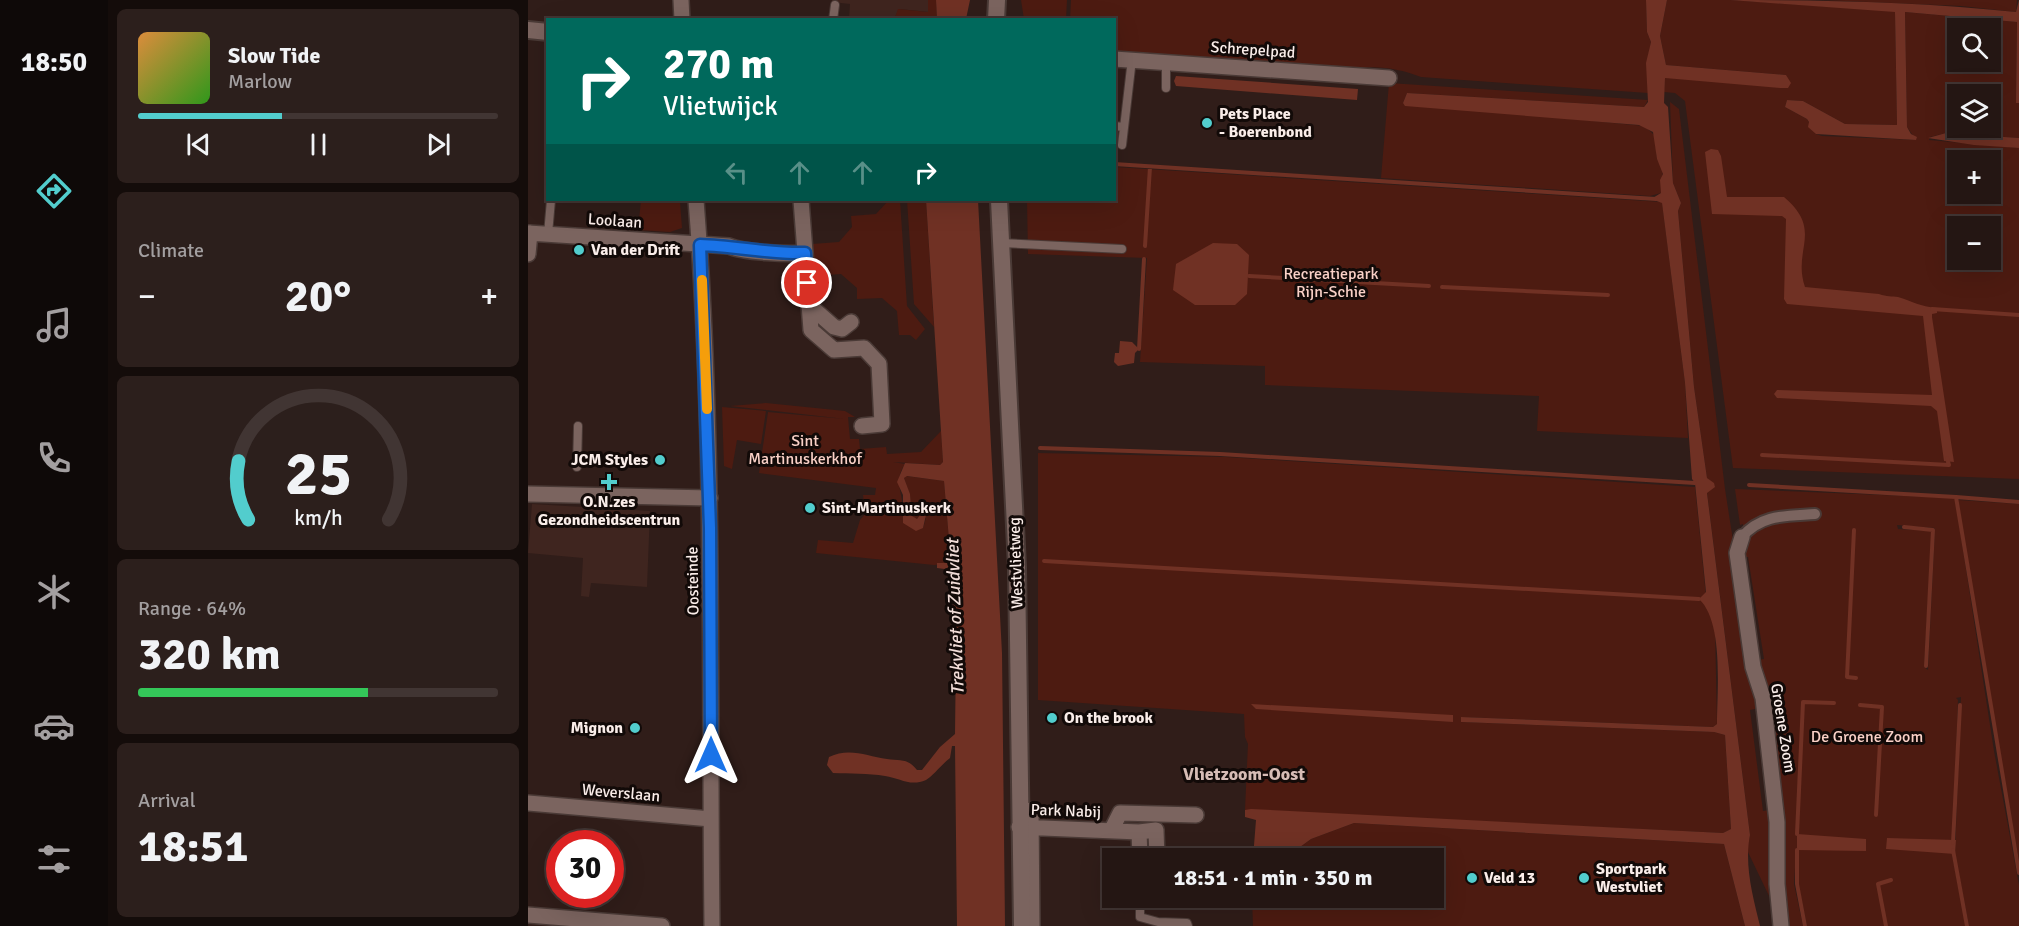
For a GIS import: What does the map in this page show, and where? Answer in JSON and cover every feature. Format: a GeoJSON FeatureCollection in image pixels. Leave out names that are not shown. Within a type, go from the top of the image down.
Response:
{"type":"FeatureCollection","features":[{"type":"Feature","properties":{"kind":"street"},"geometry":{"type":"LineString","coordinates":[[681,0],[682,18]]}},
{"type":"Feature","properties":{"kind":"street"},"geometry":{"type":"LineString","coordinates":[[996,18],[997,0]]}},
{"type":"Feature","properties":{"kind":"street"},"geometry":{"type":"LineString","coordinates":[[528,30],[546,32]]}},
{"type":"Feature","properties":{"kind":"street","name":"Schrepelpad"},"geometry":{"type":"LineString","coordinates":[[1116,59],[1389,78]]}},
{"type":"Feature","properties":{"kind":"street","name":"Oosteinde"},"geometry":{"type":"LineString","coordinates":[[696,201],[700,245],[710,498],[712,926]]}},
{"type":"Feature","properties":{"kind":"street"},"geometry":{"type":"LineString","coordinates":[[801,201],[811,330],[834,350],[864,348],[879,364],[882,424],[862,426]]}},
{"type":"Feature","properties":{"kind":"street","name":"Westvlietweg"},"geometry":{"type":"LineString","coordinates":[[999,201],[1017,567],[1025,827],[1032,926]]}},
{"type":"Feature","properties":{"kind":"street"},"geometry":{"type":"LineString","coordinates":[[528,254],[529,233]]}},
{"type":"Feature","properties":{"kind":"street","name":"Loolaan"},"geometry":{"type":"LineString","coordinates":[[529,233],[729,246],[780,254],[805,253]]}},
{"type":"Feature","properties":{"kind":"street"},"geometry":{"type":"LineString","coordinates":[[809,305],[834,327],[842,329],[851,322]]}},
{"type":"Feature","properties":{"kind":"street"},"geometry":{"type":"LineString","coordinates":[[528,494],[576,490],[710,498]]}},
{"type":"Feature","properties":{"kind":"street"},"geometry":{"type":"LineString","coordinates":[[1742,537],[1754,524],[1763,519],[1815,514]]}},
{"type":"Feature","properties":{"kind":"street","name":"Groene Zoom"},"geometry":{"type":"LineString","coordinates":[[1742,537],[1737,553],[1753,667],[1763,698],[1775,799],[1777,884],[1781,926]]}},
{"type":"Feature","properties":{"kind":"street","name":"Weverslaan"},"geometry":{"type":"LineString","coordinates":[[528,803],[711,819]]}},
{"type":"Feature","properties":{"kind":"street","name":"Westvlietweg"},"geometry":{"type":"LineString","coordinates":[[1022,926],[1025,827],[1031,810]]}},
{"type":"Feature","properties":{"kind":"street","name":"Park Nabij"},"geometry":{"type":"LineString","coordinates":[[1111,831],[1120,813],[1196,815]]}},
{"type":"Feature","properties":{"kind":"street"},"geometry":{"type":"LineString","coordinates":[[1156,814],[1157,848]]}},
{"type":"Feature","properties":{"kind":"street","name":"Park Nabij"},"geometry":{"type":"LineString","coordinates":[[1025,827],[1139,832],[1156,830]]}},
{"type":"Feature","properties":{"kind":"street"},"geometry":{"type":"LineString","coordinates":[[1139,832],[1140,848]]}},
{"type":"Feature","properties":{"kind":"street"},"geometry":{"type":"LineString","coordinates":[[528,915],[662,926]]}},
{"type":"Feature","properties":{"kind":"lane"},"geometry":{"type":"LineString","coordinates":[[833,18],[835,5]]}},
{"type":"Feature","properties":{"kind":"lane"},"geometry":{"type":"LineString","coordinates":[[1122,145],[1132,59]]}},
{"type":"Feature","properties":{"kind":"lane"},"geometry":{"type":"LineString","coordinates":[[1166,62],[1166,88]]}},
{"type":"Feature","properties":{"kind":"lane"},"geometry":{"type":"LineString","coordinates":[[1116,126],[1124,127]]}},
{"type":"Feature","properties":{"kind":"lane"},"geometry":{"type":"LineString","coordinates":[[548,234],[551,201]]}},
{"type":"Feature","properties":{"kind":"lane"},"geometry":{"type":"LineString","coordinates":[[1001,243],[1122,249]]}},
{"type":"Feature","properties":{"kind":"lane"},"geometry":{"type":"LineString","coordinates":[[577,467],[578,426]]}},
{"type":"Feature","properties":{"kind":"lane"},"geometry":{"type":"LineString","coordinates":[[1140,908],[1140,917],[1158,922],[1187,925]]}},
{"type":"Feature","properties":{"kind":"shaded area"},"geometry":{"type":"Polygon","coordinates":[[[832,0],[928,0],[928,12],[899,9],[894,18],[849,18],[850,4],[832,2],[832,0]]]}},
{"type":"Feature","properties":{"kind":"shaded area"},"geometry":{"type":"Polygon","coordinates":[[[532,504],[650,511],[647,587],[591,583],[589,597],[581,596],[583,558],[528,553],[532,504]]]}},
{"type":"Feature","properties":{"kind":"green space"},"geometry":{"type":"Polygon","coordinates":[[[928,0],[936,0],[937,18],[895,18],[898,9],[928,12],[928,0]]]}},
{"type":"Feature","properties":{"kind":"green space"},"geometry":{"type":"Polygon","coordinates":[[[1021,0],[1067,0],[1066,18],[1024,18],[1021,0]]]}},
{"type":"Feature","properties":{"kind":"green space"},"geometry":{"type":"Polygon","coordinates":[[[1071,0],[1646,0],[1647,32],[1651,42],[1647,63],[1648,93],[1421,77],[1385,68],[1367,67],[1349,70],[1116,53],[1116,18],[1070,18],[1071,0]]]}},
{"type":"Feature","properties":{"kind":"green space"},"geometry":{"type":"Polygon","coordinates":[[[1667,0],[1730,0],[1895,11],[1897,125],[1845,124],[1803,101],[1787,100],[1785,107],[1807,119],[1816,134],[1822,136],[1916,140],[1907,127],[1905,12],[1972,18],[1947,18],[1947,72],[2001,72],[2001,21],[2017,22],[2016,102],[2019,103],[2019,138],[2001,137],[2001,84],[1947,84],[1947,133],[1930,137],[1929,140],[2019,148],[2019,479],[1733,468],[1685,101],[1675,93],[1664,92],[1665,77],[1788,88],[1786,75],[1666,65],[1660,36],[1667,0]]]}},
{"type":"Feature","properties":{"kind":"green space"},"geometry":{"type":"Polygon","coordinates":[[[1822,0],[2017,0],[2016,12],[1961,6],[1822,0]]]}},
{"type":"Feature","properties":{"kind":"green space"},"geometry":{"type":"Polygon","coordinates":[[[1389,83],[1648,100],[1644,107],[1407,93],[1403,103],[1645,126],[1655,136],[1657,159],[1663,169],[1661,193],[1650,196],[1381,178],[1389,83]]]}},
{"type":"Feature","properties":{"kind":"green space"},"geometry":{"type":"Polygon","coordinates":[[[1670,102],[1679,109],[1725,489],[1759,708],[1750,710],[1763,811],[1771,810],[1771,900],[1747,850],[1750,835],[1707,492],[1715,486],[1707,478],[1694,387],[1678,211],[1681,203],[1673,183],[1670,102]]]}},
{"type":"Feature","properties":{"kind":"green space","name":"Recreatiepark Rijn-Schie"},"geometry":{"type":"Polygon","coordinates":[[[1116,167],[1662,202],[1685,383],[1688,438],[1537,431],[1539,396],[1265,385],[1265,366],[1140,362],[1147,258],[1028,254],[1027,201],[1116,201],[1116,167]]]}},
{"type":"Feature","properties":{"kind":"green space"},"geometry":{"type":"Polygon","coordinates":[[[641,201],[680,202],[682,228],[670,232],[638,230],[641,201]]]}},
{"type":"Feature","properties":{"kind":"green space"},"geometry":{"type":"Polygon","coordinates":[[[888,201],[900,201],[907,306],[925,329],[916,340],[910,335],[899,335],[897,311],[882,298],[857,299],[857,288],[841,274],[815,276],[812,244],[839,242],[852,227],[851,216],[876,214],[888,201]]]}},
{"type":"Feature","properties":{"kind":"green space"},"geometry":{"type":"Polygon","coordinates":[[[907,201],[926,201],[934,327],[914,304],[907,201]]]}},
{"type":"Feature","properties":{"kind":"green space","name":"Sint Martinuskerkhof"},"geometry":{"type":"Polygon","coordinates":[[[766,403],[845,411],[855,417],[848,417],[850,439],[859,439],[860,449],[886,447],[887,454],[921,452],[941,431],[943,462],[940,465],[893,462],[905,464],[899,477],[902,515],[923,528],[926,518],[914,519],[912,516],[910,495],[904,478],[906,476],[944,481],[951,563],[934,565],[816,553],[818,540],[853,543],[860,520],[865,514],[863,495],[875,495],[876,488],[759,473],[768,412],[845,419],[730,406],[766,403]]]}},
{"type":"Feature","properties":{"kind":"green space"},"geometry":{"type":"Polygon","coordinates":[[[722,407],[766,411],[761,444],[737,440],[732,469],[724,466],[722,407]]]}},
{"type":"Feature","properties":{"kind":"green space"},"geometry":{"type":"Polygon","coordinates":[[[1038,453],[1226,457],[1695,487],[1707,606],[1715,626],[1717,724],[1713,727],[1461,717],[1461,722],[1714,732],[1725,735],[1731,829],[1723,833],[1245,810],[1248,744],[1245,737],[1244,714],[1038,700],[1038,453]]]}},
{"type":"Feature","properties":{"kind":"green space","name":"De Groene Zoom"},"geometry":{"type":"Polygon","coordinates":[[[1735,489],[1955,498],[1994,751],[2019,885],[2019,926],[1969,926],[1955,854],[1961,697],[1956,698],[1958,700],[1952,855],[1966,926],[1807,926],[1795,868],[1794,884],[1803,926],[1787,926],[1772,711],[1768,686],[1761,680],[1757,660],[1764,659],[1748,557],[1742,557],[1743,524],[1740,525],[1735,489]],[[1897,525],[1898,529],[1932,531],[1924,667],[1928,670],[1935,528],[1897,525]]]}},
{"type":"Feature","properties":{"kind":"green space"},"geometry":{"type":"Polygon","coordinates":[[[1958,500],[2019,504],[2019,861],[1998,752],[1958,500]]]}},
{"type":"Feature","properties":{"kind":"green space","name":"Sportpark Westvliet"},"geometry":{"type":"Polygon","coordinates":[[[1354,823],[1724,844],[1745,926],[1253,926],[1252,908],[1444,908],[1444,848],[1299,848],[1311,839],[1354,823]]]}},
{"type":"Feature","properties":{"kind":"water"},"geometry":{"type":"Polygon","coordinates":[[[936,0],[970,0],[966,18],[937,18],[936,0]]]}},
{"type":"Feature","properties":{"kind":"water"},"geometry":{"type":"Polygon","coordinates":[[[1646,0],[1667,0],[1660,36],[1666,65],[1786,75],[1791,83],[1788,88],[1780,88],[1665,78],[1664,103],[1668,107],[1673,183],[1681,203],[1678,211],[1694,387],[1707,478],[1714,483],[1715,487],[1707,493],[1750,835],[1749,869],[1760,926],[1745,926],[1724,844],[1354,823],[1311,839],[1299,848],[1254,848],[1256,820],[1245,817],[1245,810],[1251,809],[1723,833],[1731,829],[1725,735],[1714,732],[1461,722],[1461,717],[1713,727],[1717,724],[1716,640],[1707,610],[1699,599],[1706,592],[1695,483],[1692,479],[1685,383],[1662,203],[1651,199],[1661,193],[1660,180],[1663,174],[1657,159],[1653,132],[1639,125],[1405,106],[1403,103],[1407,93],[1644,107],[1648,102],[1646,63],[1651,42],[1647,32],[1646,0]]]}},
{"type":"Feature","properties":{"kind":"water"},"geometry":{"type":"Polygon","coordinates":[[[1730,0],[1873,2],[2016,12],[2019,0],[2019,103],[2016,103],[2017,22],[2001,21],[2001,18],[1905,12],[1907,127],[1911,134],[1917,137],[1916,140],[1816,134],[1808,127],[1807,119],[1785,107],[1787,100],[1803,101],[1845,124],[1897,125],[1895,12],[1730,0]]]}},
{"type":"Feature","properties":{"kind":"water"},"geometry":{"type":"Polygon","coordinates":[[[1176,76],[1358,89],[1357,100],[1176,86],[1174,81],[1176,76]]]}},
{"type":"Feature","properties":{"kind":"water"},"geometry":{"type":"Polygon","coordinates":[[[1946,133],[1947,138],[2019,138],[2019,148],[1974,145],[1928,138],[1946,133]]]}},
{"type":"Feature","properties":{"kind":"water"},"geometry":{"type":"Polygon","coordinates":[[[1711,149],[1718,150],[1721,156],[1727,197],[1784,197],[1796,209],[1805,230],[1802,274],[1805,287],[1898,297],[1937,308],[1937,313],[1932,314],[1932,317],[1954,462],[1944,461],[1937,411],[1931,406],[1777,398],[1774,394],[1777,390],[1932,395],[1923,316],[1787,304],[1784,299],[1786,219],[1782,216],[1712,214],[1705,152],[1711,149]]]}},
{"type":"Feature","properties":{"kind":"water","name":"Trekvliet of Zuidvliet"},"geometry":{"type":"Polygon","coordinates":[[[926,201],[978,201],[1002,653],[1005,926],[957,926],[955,746],[952,746],[950,758],[929,778],[915,783],[879,775],[833,773],[827,765],[829,757],[851,752],[904,761],[917,770],[922,770],[940,747],[955,734],[956,650],[952,570],[937,568],[937,563],[951,563],[944,481],[907,476],[904,478],[910,494],[912,516],[917,519],[921,514],[926,515],[923,528],[916,531],[903,523],[903,495],[897,482],[905,463],[940,465],[943,462],[926,201]]]}},
{"type":"Feature","properties":{"kind":"water"},"geometry":{"type":"Polygon","coordinates":[[[1213,243],[1237,244],[1249,255],[1247,294],[1235,305],[1195,305],[1173,290],[1176,264],[1213,243]]]}},
{"type":"Feature","properties":{"kind":"water"},"geometry":{"type":"Polygon","coordinates":[[[1120,341],[1132,342],[1139,349],[1135,353],[1134,363],[1118,366],[1114,362],[1115,353],[1119,353],[1120,341]]]}},
{"type":"Feature","properties":{"kind":"water"},"geometry":{"type":"Polygon","coordinates":[[[1251,704],[1453,715],[1453,722],[1256,709],[1251,704]]]}},
{"type":"Feature","properties":{"kind":"water"},"geometry":{"type":"Polygon","coordinates":[[[1797,834],[1866,839],[1866,851],[1797,850],[1797,834]]]}},
{"type":"Feature","properties":{"kind":"water"},"geometry":{"type":"Polygon","coordinates":[[[1887,838],[1956,840],[1955,854],[1886,849],[1887,838]]]}},
{"type":"Feature","properties":{"kind":"waterway"},"geometry":{"type":"LineString","coordinates":[[1116,164],[1656,199]]}},
{"type":"Feature","properties":{"kind":"waterway"},"geometry":{"type":"LineString","coordinates":[[1145,246],[1150,167]]}},
{"type":"Feature","properties":{"kind":"waterway"},"geometry":{"type":"LineString","coordinates":[[1139,349],[1144,259]]}},
{"type":"Feature","properties":{"kind":"waterway"},"geometry":{"type":"LineString","coordinates":[[1249,276],[1429,286]]}},
{"type":"Feature","properties":{"kind":"waterway"},"geometry":{"type":"LineString","coordinates":[[1442,287],[1608,295]]}},
{"type":"Feature","properties":{"kind":"waterway"},"geometry":{"type":"LineString","coordinates":[[1932,309],[2019,315]]}},
{"type":"Feature","properties":{"kind":"waterway"},"geometry":{"type":"LineString","coordinates":[[1040,448],[1220,454],[1695,483]]}},
{"type":"Feature","properties":{"kind":"waterway"},"geometry":{"type":"LineString","coordinates":[[1762,455],[1949,465],[1947,458]]}},
{"type":"Feature","properties":{"kind":"waterway"},"geometry":{"type":"LineString","coordinates":[[1749,485],[1956,497],[2019,873]]}},
{"type":"Feature","properties":{"kind":"waterway"},"geometry":{"type":"LineString","coordinates":[[1956,497],[2019,502]]}},
{"type":"Feature","properties":{"kind":"waterway"},"geometry":{"type":"LineString","coordinates":[[1904,527],[1933,530],[1926,666]]}},
{"type":"Feature","properties":{"kind":"waterway"},"geometry":{"type":"LineString","coordinates":[[1854,530],[1847,677],[1856,678]]}},
{"type":"Feature","properties":{"kind":"waterway"},"geometry":{"type":"LineString","coordinates":[[1044,561],[1699,599]]}},
{"type":"Feature","properties":{"kind":"waterway"},"geometry":{"type":"LineString","coordinates":[[1797,834],[1803,702],[1834,703]]}},
{"type":"Feature","properties":{"kind":"waterway"},"geometry":{"type":"LineString","coordinates":[[1860,705],[1882,707],[1876,815]]}},
{"type":"Feature","properties":{"kind":"waterway"},"geometry":{"type":"LineString","coordinates":[[1953,843],[1960,705]]}},
{"type":"Feature","properties":{"kind":"waterway"},"geometry":{"type":"LineString","coordinates":[[1797,850],[1797,884],[1805,926]]}},
{"type":"Feature","properties":{"kind":"waterway"},"geometry":{"type":"LineString","coordinates":[[1953,850],[1967,926]]}},
{"type":"Feature","properties":{"kind":"waterway"},"geometry":{"type":"LineString","coordinates":[[1886,926],[1878,884],[1891,880]]}},
{"type":"Feature","properties":{"kind":"slow traffic"},"geometry":{"type":"LineString","coordinates":[[702,280],[707,409]]}},
{"type":"Feature","properties":{"kind":"place","name":"Pets Place - Boerenbond"},"geometry":{"type":"Point","coordinates":[1207,123]}},
{"type":"Feature","properties":{"kind":"place","name":"Van der Drift"},"geometry":{"type":"Point","coordinates":[579,250]}},
{"type":"Feature","properties":{"kind":"place","name":"JCM Styles"},"geometry":{"type":"Point","coordinates":[660,460]}},
{"type":"Feature","properties":{"kind":"place","name":"O.N.zes Gezondheidscentrun"},"geometry":{"type":"Point","coordinates":[609,482]}},
{"type":"Feature","properties":{"kind":"place","name":"Sint-Martinuskerk"},"geometry":{"type":"Point","coordinates":[810,508]}},
{"type":"Feature","properties":{"kind":"place","name":"On the brook"},"geometry":{"type":"Point","coordinates":[1052,718]}},
{"type":"Feature","properties":{"kind":"place","name":"Mignon"},"geometry":{"type":"Point","coordinates":[635,728]}},
{"type":"Feature","properties":{"kind":"place","name":"Veld 13"},"geometry":{"type":"Point","coordinates":[1472,878]}},
{"type":"Feature","properties":{"kind":"place","name":"Sportpark Westvliet"},"geometry":{"type":"Point","coordinates":[1584,878]}},
{"type":"Feature","properties":{"kind":"district","name":"Vlietzoom-Oost"},"geometry":{"type":"Point","coordinates":[1244,774]}},
{"type":"Feature","properties":{"kind":"route"},"geometry":{"type":"LineString","coordinates":[[711,755],[710,528],[700,245],[775,251],[780,254],[805,253],[807,283]]}}]}
